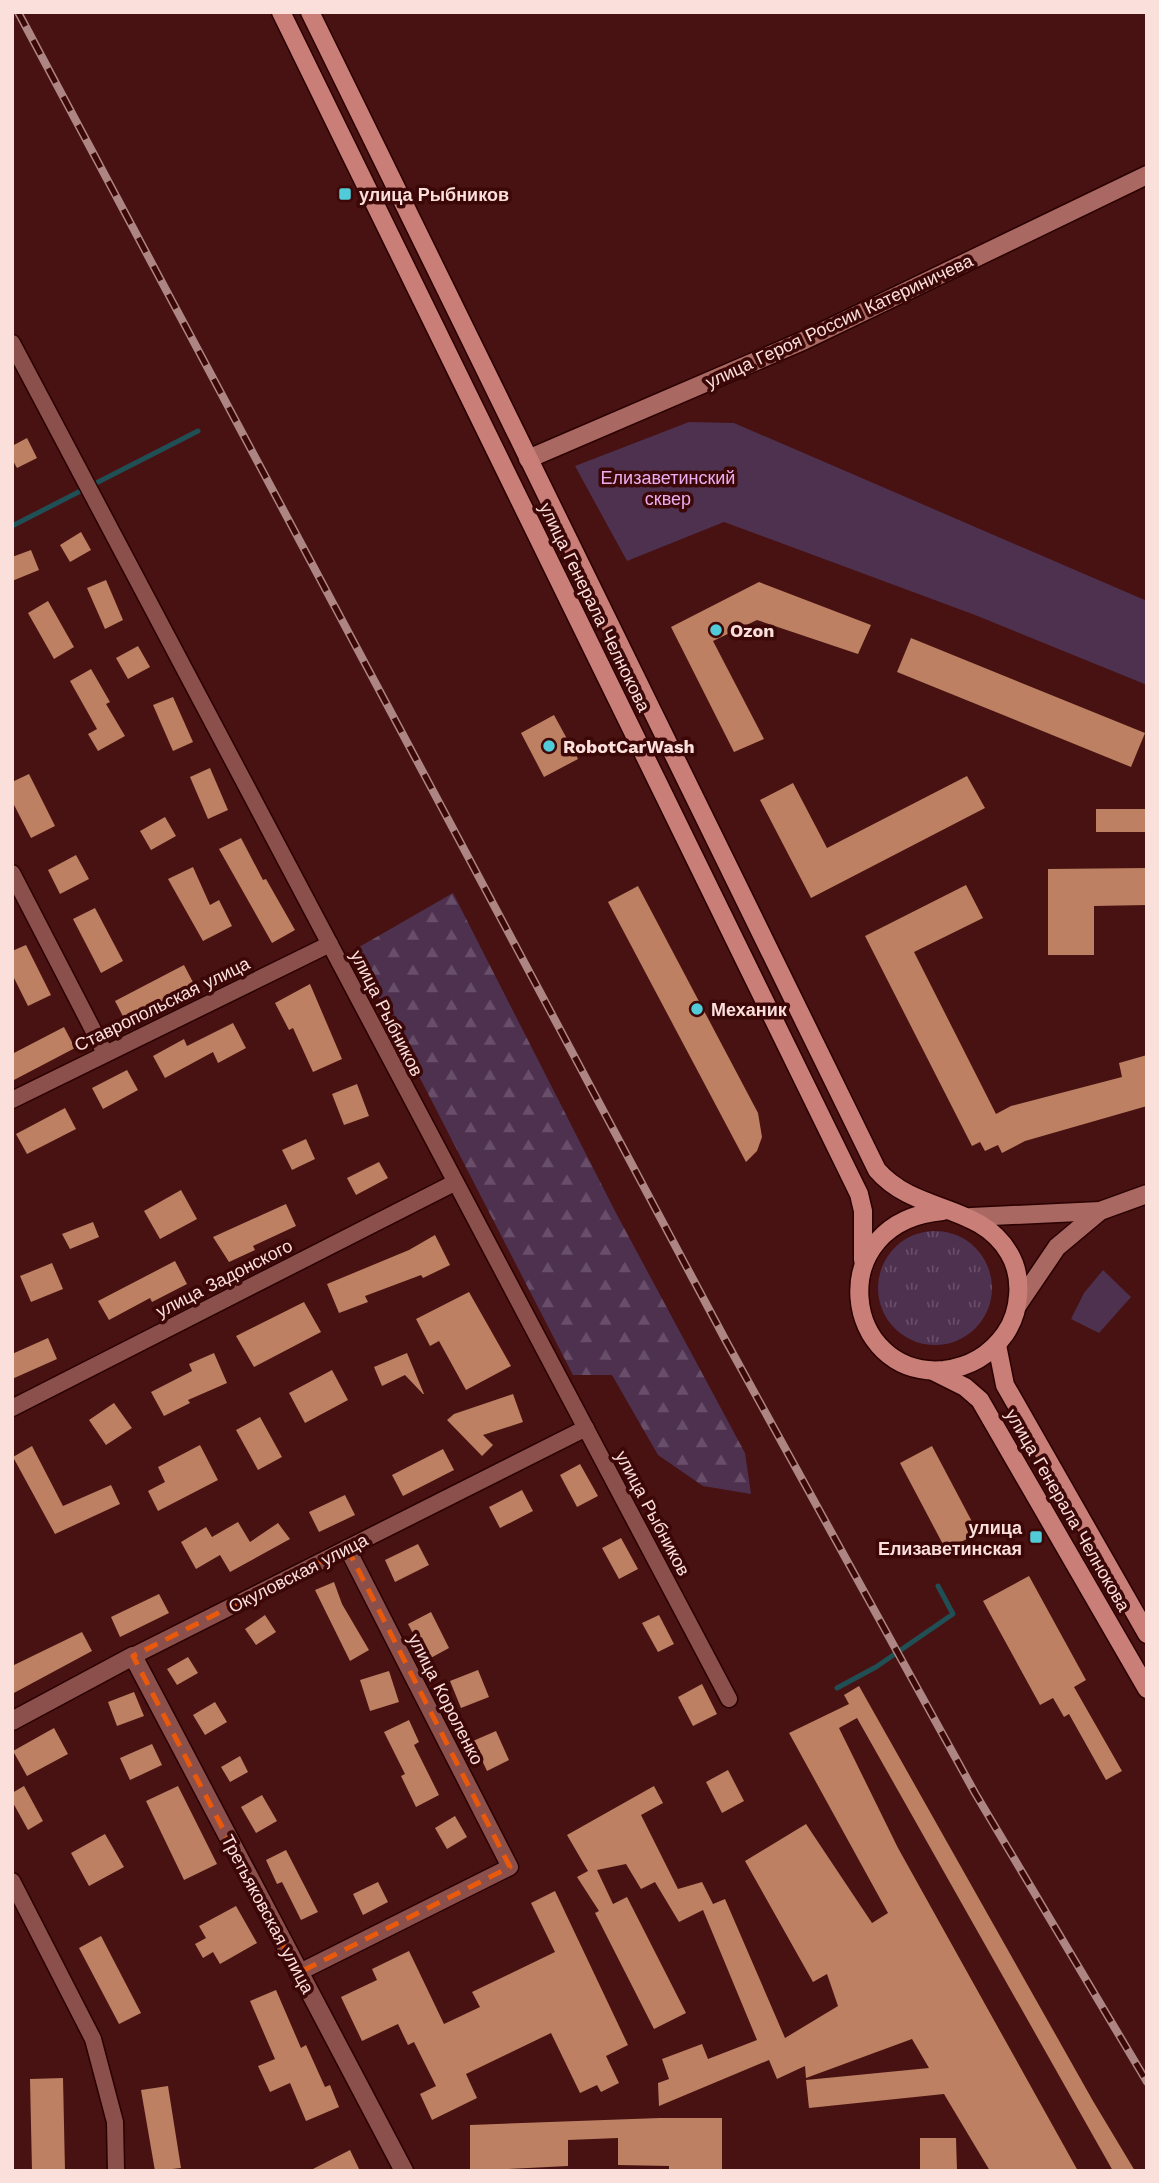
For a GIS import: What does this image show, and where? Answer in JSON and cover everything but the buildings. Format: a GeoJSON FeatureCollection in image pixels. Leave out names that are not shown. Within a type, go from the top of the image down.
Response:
{"type":"FeatureCollection","features":[{"type":"Feature","properties":{"kind":"main road","name":"улица Генерала Челнокова"},"geometry":{"type":"LineString","coordinates":[[281,12],[859,1194],[863,1211],[863,1264],[859,1300],[862,1315],[875,1340],[902,1362],[933,1371],[965,1387],[980,1400],[1147,1689]]}},
{"type":"Feature","properties":{"kind":"main road","name":"улица Генерала Челнокова"},"geometry":{"type":"LineString","coordinates":[[310,12],[877,1170],[900,1191],[943,1210],[971,1217],[993,1232],[1010,1254],[1018,1279],[1017,1306],[1010,1327],[997,1345],[977,1361],[956,1368],[933,1371]]}},
{"type":"Feature","properties":{"kind":"main road","name":"улица Героя России Катериничева"},"geometry":{"type":"LineString","coordinates":[[528,459],[805,340],[1147,176]]}},
{"type":"Feature","properties":{"kind":"main road"},"geometry":{"type":"LineString","coordinates":[[971,1217],[1004,1218],[1100,1211],[1147,1194]]}},
{"type":"Feature","properties":{"kind":"main road","name":"улица Генерала Челнокова"},"geometry":{"type":"LineString","coordinates":[[863,1264],[872,1246],[886,1230],[903,1219],[922,1212],[943,1210]]}},
{"type":"Feature","properties":{"kind":"main road"},"geometry":{"type":"LineString","coordinates":[[1017,1306],[1057,1247],[1100,1211]]}},
{"type":"Feature","properties":{"kind":"main road","name":"улица Генерала Челнокова"},"geometry":{"type":"LineString","coordinates":[[997,1345],[1005,1385],[1147,1634]]}},
{"type":"Feature","properties":{"kind":"street","name":"улица Рыбников"},"geometry":{"type":"LineString","coordinates":[[12,343],[729,1699]]}},
{"type":"Feature","properties":{"kind":"street"},"geometry":{"type":"LineString","coordinates":[[12,873],[105,1053]]}},
{"type":"Feature","properties":{"kind":"street","name":"Ставропольская улица"},"geometry":{"type":"LineString","coordinates":[[12,1100],[330,944]]}},
{"type":"Feature","properties":{"kind":"street","name":"улица Задонского"},"geometry":{"type":"LineString","coordinates":[[12,1408],[454,1183]]}},
{"type":"Feature","properties":{"kind":"street","name":"Окуловская улица"},"geometry":{"type":"LineString","coordinates":[[12,1721],[133,1656],[586,1428]]}},
{"type":"Feature","properties":{"kind":"street","name":"улица Короленко"},"geometry":{"type":"LineString","coordinates":[[298,1973],[510,1867],[347,1548]]}},
{"type":"Feature","properties":{"kind":"street","name":"Третьяковская улица"},"geometry":{"type":"LineString","coordinates":[[133,1656],[404,2171]]}},
{"type":"Feature","properties":{"kind":"street"},"geometry":{"type":"LineString","coordinates":[[12,1881],[93,2039],[115,2122],[116,2171]]}},
{"type":"Feature","properties":{"kind":"highlighted area"},"geometry":{"type":"Polygon","coordinates":[[[347,1548],[510,1867],[298,1973],[133,1656],[347,1548]]]}},
{"type":"Feature","properties":{"kind":"green space","name":"Елизаветинский сквер"},"geometry":{"type":"Polygon","coordinates":[[[689,422],[734,423],[1147,601],[1147,685],[975,615],[724,522],[627,561],[575,466],[689,422]]]}},
{"type":"Feature","properties":{"kind":"green space"},"geometry":{"type":"Polygon","coordinates":[[[453,893],[616,1213],[745,1453],[751,1494],[703,1486],[658,1455],[612,1375],[573,1375],[354,950],[453,893]]]}},
{"type":"Feature","properties":{"kind":"green space"},"geometry":{"type":"Polygon","coordinates":[[[935,1231],[957,1235],[975,1248],[988,1266],[992,1288],[988,1310],[975,1328],[957,1341],[935,1345],[913,1341],[895,1328],[882,1310],[878,1288],[882,1266],[895,1248],[913,1235],[935,1231]]]}},
{"type":"Feature","properties":{"kind":"green space"},"geometry":{"type":"Polygon","coordinates":[[[1103,1270],[1131,1297],[1099,1333],[1071,1319],[1084,1293],[1103,1270]]]}},
{"type":"Feature","properties":{"kind":"waterway"},"geometry":{"type":"LineString","coordinates":[[12,526],[198,431]]}},
{"type":"Feature","properties":{"kind":"waterway"},"geometry":{"type":"LineString","coordinates":[[837,1688],[876,1667],[953,1614],[938,1586]]}},
{"type":"Feature","properties":{"kind":"railway"},"geometry":{"type":"LineString","coordinates":[[18,12],[726,1341],[975,1793],[1147,2082]]}},
{"type":"Feature","properties":{"kind":"place","name":"улица Рыбников"},"geometry":{"type":"Point","coordinates":[345,194]}},
{"type":"Feature","properties":{"kind":"place","name":"Ozon"},"geometry":{"type":"Point","coordinates":[716,630]}},
{"type":"Feature","properties":{"kind":"place","name":"RobotCarWash"},"geometry":{"type":"Point","coordinates":[549,746]}},
{"type":"Feature","properties":{"kind":"place","name":"Механик"},"geometry":{"type":"Point","coordinates":[697,1009]}},
{"type":"Feature","properties":{"kind":"place","name":"улица Елизаветинская"},"geometry":{"type":"Point","coordinates":[1036,1537]}}]}
